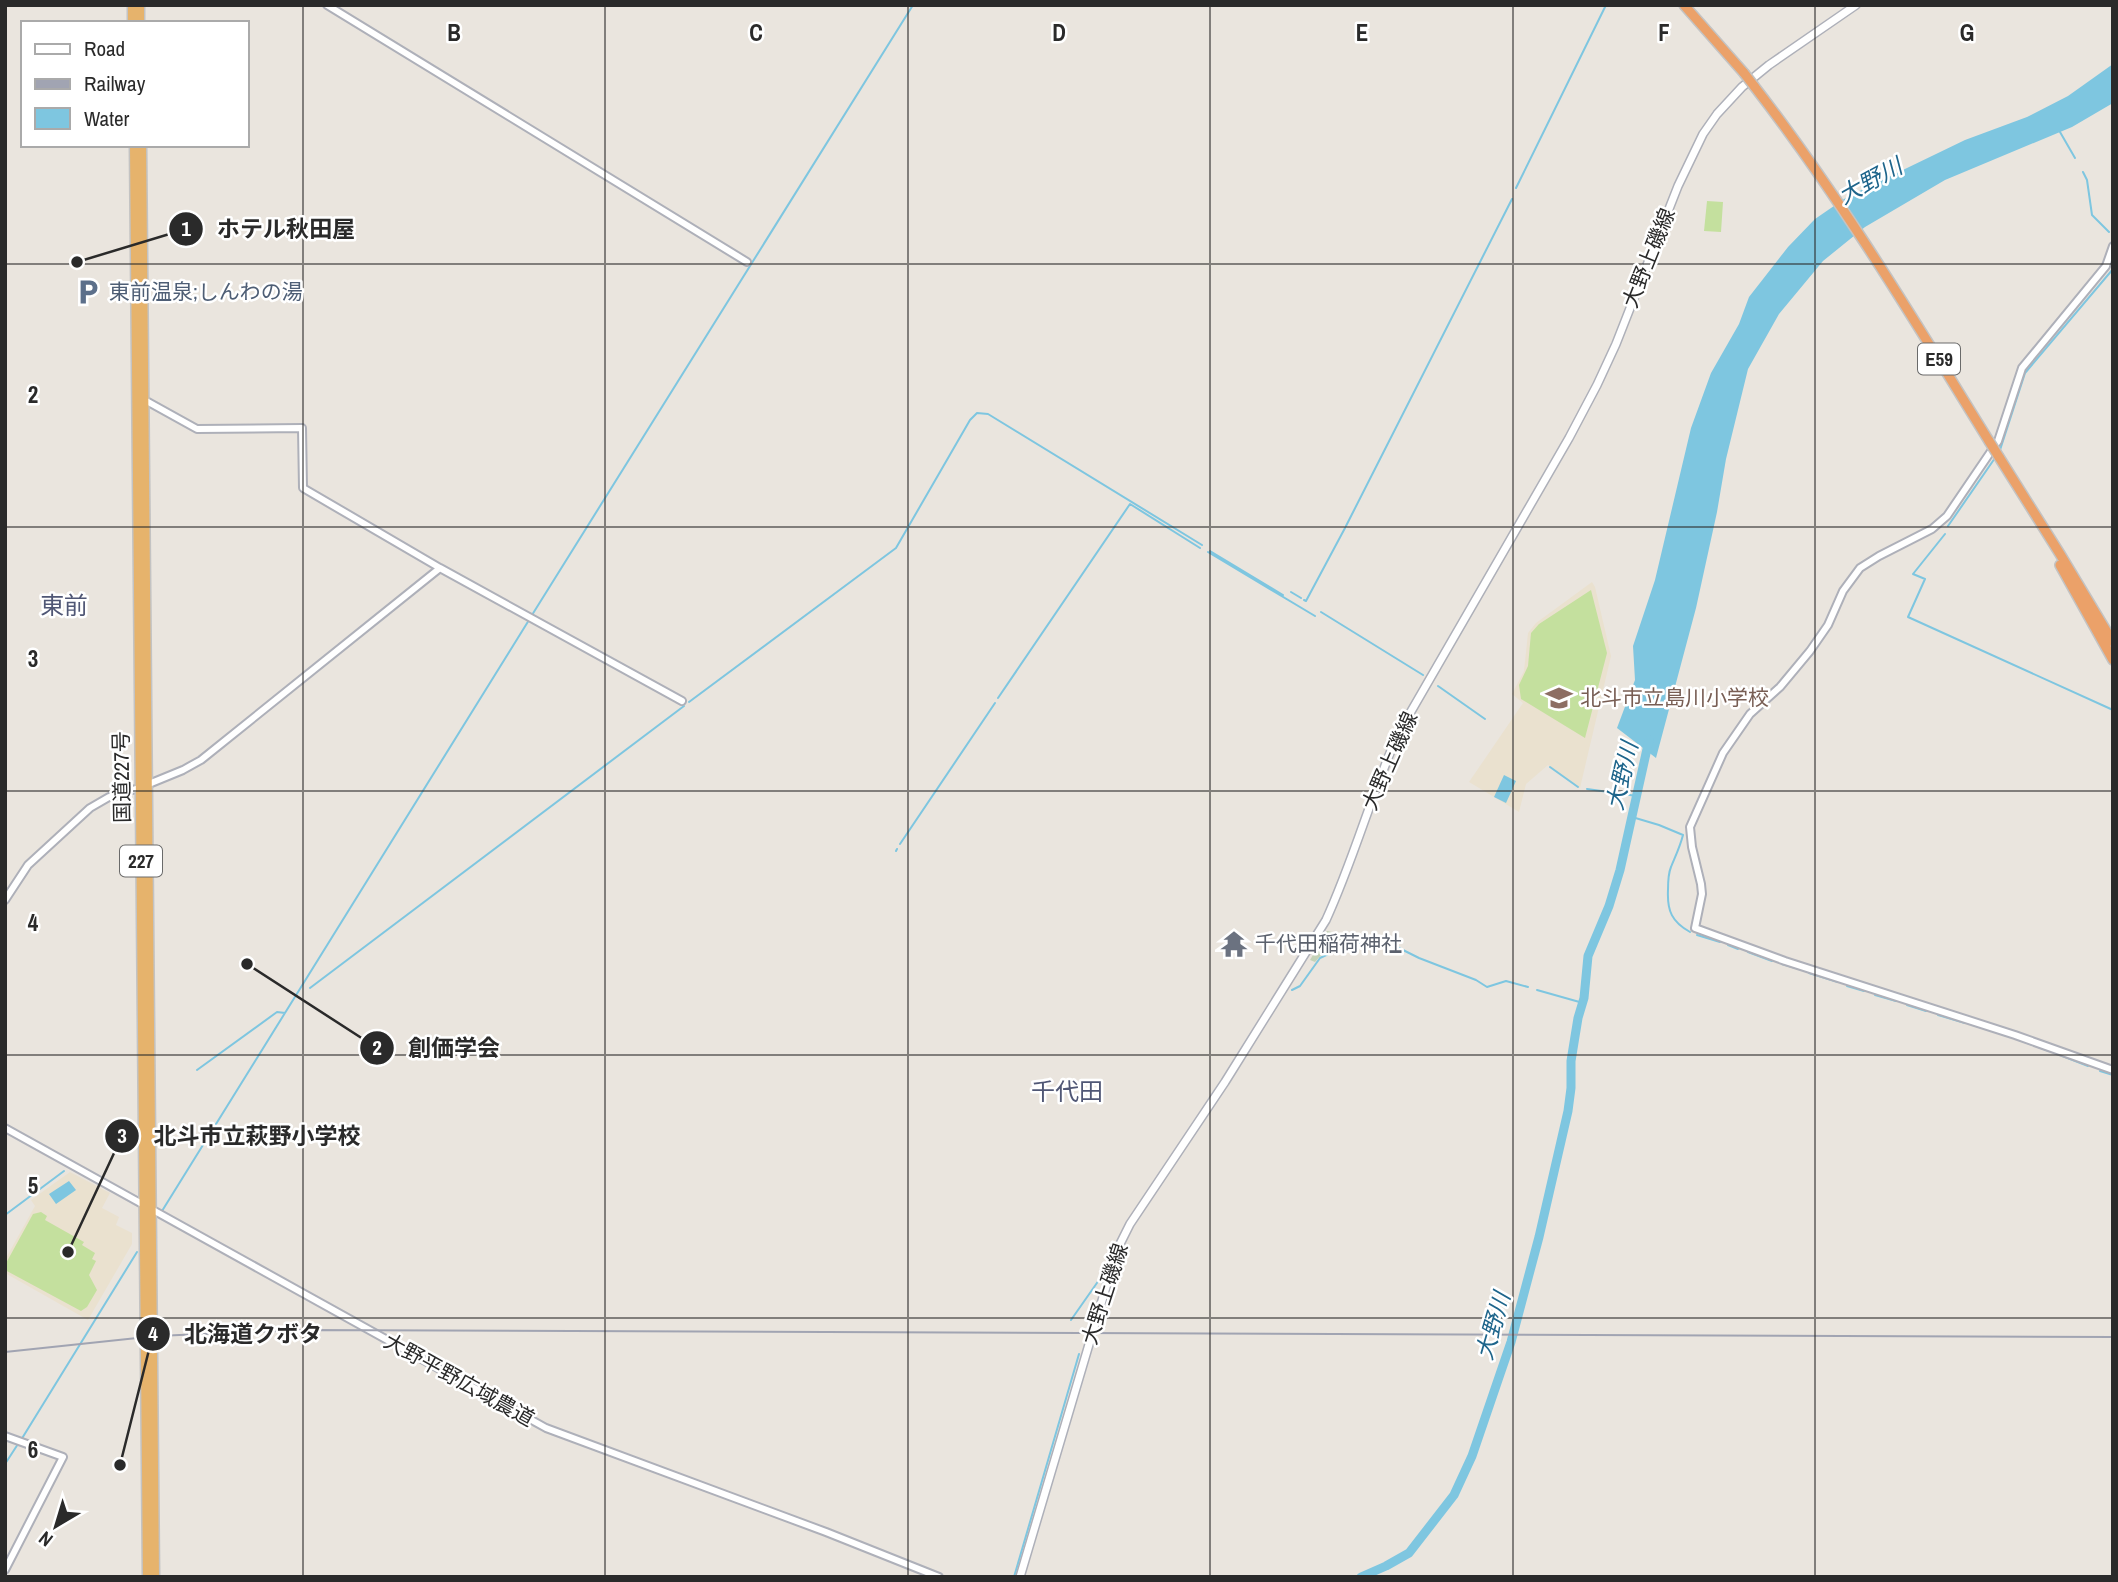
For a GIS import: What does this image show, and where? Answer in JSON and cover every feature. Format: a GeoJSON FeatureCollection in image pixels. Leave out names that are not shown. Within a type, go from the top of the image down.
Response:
{"type":"FeatureCollection","features":[{"type":"Feature","properties":{"kind":"highway","name":"E59"},"geometry":{"type":"LineString","coordinates":[[1684,5],[1744,73],[1813,163],[1888,277],[2026,502],[2113,660]]}},
{"type":"Feature","properties":{"kind":"highway","name":"国道227号"},"geometry":{"type":"LineString","coordinates":[[134,147],[140,397]]}},
{"type":"Feature","properties":{"kind":"highway","name":"国道227号"},"geometry":{"type":"LineString","coordinates":[[142,147],[140,397],[143,786],[152,1209],[155,1577]]}},
{"type":"Feature","properties":{"kind":"highway","name":"E59"},"geometry":{"type":"LineString","coordinates":[[2026,502],[2113,642]]}},
{"type":"Feature","properties":{"kind":"highway","name":"国道227号"},"geometry":{"type":"LineString","coordinates":[[143,786],[143,1204],[148,1577]]}},
{"type":"Feature","properties":{"kind":"main road","name":"大野上磯線"},"geometry":{"type":"LineString","coordinates":[[1020,1577],[1116,1250],[1130,1224],[1225,1082],[1326,920],[1398,733],[1597,385],[1682,175],[1703,134],[1742,87],[1856,5]]}},
{"type":"Feature","properties":{"kind":"street"},"geometry":{"type":"LineString","coordinates":[[327,5],[747,262]]}},
{"type":"Feature","properties":{"kind":"street"},"geometry":{"type":"LineString","coordinates":[[2113,246],[2106,266],[2022,368],[1998,440],[1947,516],[1914,539],[1868,563],[1854,575],[1843,590],[1828,625],[1799,666],[1750,714],[1732,739],[1719,760],[1695,812],[1690,834],[1701,884],[1701,905],[1695,928],[1784,961],[2015,1035],[2113,1070]]}},
{"type":"Feature","properties":{"kind":"street"},"geometry":{"type":"LineString","coordinates":[[140,397],[198,429],[302,428],[303,488],[440,568],[682,701]]}},
{"type":"Feature","properties":{"kind":"street"},"geometry":{"type":"LineString","coordinates":[[5,900],[29,865],[82,815],[109,797],[183,770],[210,754],[440,568]]}},
{"type":"Feature","properties":{"kind":"street","name":"大野平野広域農道"},"geometry":{"type":"LineString","coordinates":[[5,1128],[546,1428],[939,1577]]}},
{"type":"Feature","properties":{"kind":"street"},"geometry":{"type":"LineString","coordinates":[[5,1436],[62,1457],[5,1570]]}},
{"type":"Feature","properties":{"kind":"shaded area","name":"北斗市立島川小学校"},"geometry":{"type":"Polygon","coordinates":[[[1592,582],[1611,656],[1580,788],[1548,765],[1526,784],[1519,812],[1469,782],[1523,703],[1512,694],[1524,671],[1528,633],[1536,623],[1592,582]]]}},
{"type":"Feature","properties":{"kind":"shaded area"},"geometry":{"type":"Polygon","coordinates":[[[70,1172],[110,1193],[102,1208],[119,1217],[116,1225],[132,1233],[132,1244],[88,1320],[5,1273],[5,1260],[35,1206],[31,1200],[70,1172]]]}},
{"type":"Feature","properties":{"kind":"green space"},"geometry":{"type":"Polygon","coordinates":[[[1707,201],[1723,202],[1721,232],[1704,231],[1707,201]]]}},
{"type":"Feature","properties":{"kind":"green space"},"geometry":{"type":"Polygon","coordinates":[[[1591,590],[1607,653],[1585,738],[1521,699],[1519,685],[1528,666],[1531,633],[1539,624],[1591,590]]]}},
{"type":"Feature","properties":{"kind":"green space"},"geometry":{"type":"Polygon","coordinates":[[[1327,931],[1351,936],[1350,942],[1322,954],[1315,962],[1310,960],[1327,931]]]}},
{"type":"Feature","properties":{"kind":"green space"},"geometry":{"type":"Polygon","coordinates":[[[41,1212],[47,1216],[45,1220],[84,1242],[82,1245],[95,1253],[92,1259],[96,1261],[89,1275],[97,1290],[87,1307],[81,1311],[5,1270],[5,1265],[33,1214],[41,1212]]]}},
{"type":"Feature","properties":{"kind":"water"},"geometry":{"type":"Polygon","coordinates":[[[2113,64],[2113,103],[2072,127],[1945,180],[1865,227],[1823,261],[1779,314],[1748,369],[1726,459],[1696,608],[1656,758],[1617,728],[1635,680],[1633,646],[1655,580],[1691,428],[1711,373],[1739,324],[1749,297],[1788,247],[1815,219],[1847,197],[1965,140],[2027,117],[2068,96],[2113,64]]]}},
{"type":"Feature","properties":{"kind":"water"},"geometry":{"type":"Polygon","coordinates":[[[1504,775],[1516,781],[1506,803],[1494,797],[1504,775]]]}},
{"type":"Feature","properties":{"kind":"water"},"geometry":{"type":"Polygon","coordinates":[[[69,1181],[76,1190],[56,1204],[49,1194],[69,1181]]]}},
{"type":"Feature","properties":{"kind":"waterway"},"geometry":{"type":"LineString","coordinates":[[532,615],[913,5]]}},
{"type":"Feature","properties":{"kind":"waterway"},"geometry":{"type":"LineString","coordinates":[[1516,188],[1606,5]]}},
{"type":"Feature","properties":{"kind":"waterway"},"geometry":{"type":"LineString","coordinates":[[2060,132],[2075,158]]}},
{"type":"Feature","properties":{"kind":"waterway"},"geometry":{"type":"LineString","coordinates":[[2083,172],[2087,180],[2092,215],[2109,232]]}},
{"type":"Feature","properties":{"kind":"waterway"},"geometry":{"type":"LineString","coordinates":[[1346,526],[1512,199]]}},
{"type":"Feature","properties":{"kind":"waterway"},"geometry":{"type":"LineString","coordinates":[[2000,450],[2025,373],[2113,269]]}},
{"type":"Feature","properties":{"kind":"waterway"},"geometry":{"type":"LineString","coordinates":[[689,702],[896,548],[970,420],[977,413],[988,414],[1202,545]]}},
{"type":"Feature","properties":{"kind":"waterway"},"geometry":{"type":"LineString","coordinates":[[1948,526],[1995,458]]}},
{"type":"Feature","properties":{"kind":"waterway"},"geometry":{"type":"LineString","coordinates":[[998,698],[1130,504],[1200,548]]}},
{"type":"Feature","properties":{"kind":"waterway"},"geometry":{"type":"LineString","coordinates":[[1304,600],[1306,601],[1345,528]]}},
{"type":"Feature","properties":{"kind":"waterway"},"geometry":{"type":"LineString","coordinates":[[1945,534],[1913,574],[1925,579],[1908,617],[2113,710]]}},
{"type":"Feature","properties":{"kind":"waterway"},"geometry":{"type":"LineString","coordinates":[[1210,551],[1283,595]]}},
{"type":"Feature","properties":{"kind":"waterway"},"geometry":{"type":"LineString","coordinates":[[1208,552],[1315,616]]}},
{"type":"Feature","properties":{"kind":"waterway"},"geometry":{"type":"LineString","coordinates":[[1291,592],[1301,598]]}},
{"type":"Feature","properties":{"kind":"waterway"},"geometry":{"type":"LineString","coordinates":[[1321,612],[1423,675]]}},
{"type":"Feature","properties":{"kind":"waterway"},"geometry":{"type":"LineString","coordinates":[[162,1211],[529,620]]}},
{"type":"Feature","properties":{"kind":"waterway"},"geometry":{"type":"LineString","coordinates":[[1438,686],[1485,719]]}},
{"type":"Feature","properties":{"kind":"waterway"},"geometry":{"type":"LineString","coordinates":[[900,844],[995,703]]}},
{"type":"Feature","properties":{"kind":"waterway"},"geometry":{"type":"LineString","coordinates":[[310,988],[684,706]]}},
{"type":"Feature","properties":{"kind":"waterway","name":"大野川"},"geometry":{"type":"LineString","coordinates":[[1361,1577],[1409,1553],[1454,1495],[1472,1456],[1511,1342],[1539,1237],[1568,1111],[1571,1061],[1584,998],[1588,956],[1609,906],[1620,870],[1649,740]]}},
{"type":"Feature","properties":{"kind":"waterway"},"geometry":{"type":"LineString","coordinates":[[1550,767],[1578,787]]}},
{"type":"Feature","properties":{"kind":"waterway"},"geometry":{"type":"LineString","coordinates":[[1587,789],[1637,796]]}},
{"type":"Feature","properties":{"kind":"waterway"},"geometry":{"type":"LineString","coordinates":[[1632,817],[1683,835],[1669,873],[1668,897],[1675,920],[1690,932]]}},
{"type":"Feature","properties":{"kind":"waterway"},"geometry":{"type":"LineString","coordinates":[[1697,935],[1720,942]]}},
{"type":"Feature","properties":{"kind":"waterway"},"geometry":{"type":"LineString","coordinates":[[1292,990],[1300,986],[1320,958],[1358,944],[1384,943],[1476,980],[1487,987],[1506,981],[1528,987]]}},
{"type":"Feature","properties":{"kind":"waterway"},"geometry":{"type":"LineString","coordinates":[[1728,945],[1738,949]]}},
{"type":"Feature","properties":{"kind":"waterway"},"geometry":{"type":"LineString","coordinates":[[1748,952],[1772,961]]}},
{"type":"Feature","properties":{"kind":"waterway"},"geometry":{"type":"LineString","coordinates":[[1782,964],[1799,969]]}},
{"type":"Feature","properties":{"kind":"waterway"},"geometry":{"type":"LineString","coordinates":[[1809,973],[1838,982]]}},
{"type":"Feature","properties":{"kind":"waterway"},"geometry":{"type":"LineString","coordinates":[[1847,986],[1864,991]]}},
{"type":"Feature","properties":{"kind":"waterway"},"geometry":{"type":"LineString","coordinates":[[1537,990],[1583,1003]]}},
{"type":"Feature","properties":{"kind":"waterway"},"geometry":{"type":"LineString","coordinates":[[1875,995],[1896,1001]]}},
{"type":"Feature","properties":{"kind":"waterway"},"geometry":{"type":"LineString","coordinates":[[1907,1005],[1926,1011]]}},
{"type":"Feature","properties":{"kind":"waterway"},"geometry":{"type":"LineString","coordinates":[[197,1070],[277,1012],[285,1013]]}},
{"type":"Feature","properties":{"kind":"waterway"},"geometry":{"type":"LineString","coordinates":[[1938,1015],[1965,1023]]}},
{"type":"Feature","properties":{"kind":"waterway"},"geometry":{"type":"LineString","coordinates":[[1973,1025],[2008,1036]]}},
{"type":"Feature","properties":{"kind":"waterway"},"geometry":{"type":"LineString","coordinates":[[2019,1040],[2049,1051]]}},
{"type":"Feature","properties":{"kind":"waterway"},"geometry":{"type":"LineString","coordinates":[[2060,1055],[2088,1066]]}},
{"type":"Feature","properties":{"kind":"waterway"},"geometry":{"type":"LineString","coordinates":[[2100,1071],[2113,1075]]}},
{"type":"Feature","properties":{"kind":"waterway"},"geometry":{"type":"LineString","coordinates":[[5,1215],[64,1171]]}},
{"type":"Feature","properties":{"kind":"waterway"},"geometry":{"type":"LineString","coordinates":[[21,1440],[137,1252]]}},
{"type":"Feature","properties":{"kind":"waterway"},"geometry":{"type":"LineString","coordinates":[[1071,1320],[1099,1280]]}},
{"type":"Feature","properties":{"kind":"waterway"},"geometry":{"type":"LineString","coordinates":[[1014,1577],[1079,1354]]}},
{"type":"Feature","properties":{"kind":"waterway"},"geometry":{"type":"LineString","coordinates":[[5,1464],[18,1444]]}},
{"type":"Feature","properties":{"kind":"railway"},"geometry":{"type":"LineString","coordinates":[[5,1352],[156,1336],[301,1330],[2113,1337]]}},
{"type":"Feature","properties":{"kind":"place","name":"ホテル秋田屋"},"geometry":{"type":"Point","coordinates":[77,262]}},
{"type":"Feature","properties":{"kind":"place","name":"東前温泉;しんわの湯"},"geometry":{"type":"Point","coordinates":[88,292]}},
{"type":"Feature","properties":{"kind":"place","name":"北斗市立島川小学校"},"geometry":{"type":"Point","coordinates":[1559,698]}},
{"type":"Feature","properties":{"kind":"place","name":"千代田稲荷神社"},"geometry":{"type":"Point","coordinates":[1234,944]}},
{"type":"Feature","properties":{"kind":"place","name":"創価学会"},"geometry":{"type":"Point","coordinates":[247,964]}},
{"type":"Feature","properties":{"kind":"place","name":"北斗市立萩野小学校"},"geometry":{"type":"Point","coordinates":[68,1252]}},
{"type":"Feature","properties":{"kind":"place","name":"北海道クボタ"},"geometry":{"type":"Point","coordinates":[120,1465]}},
{"type":"Feature","properties":{"kind":"district","name":"東前"},"geometry":{"type":"Point","coordinates":[64,606]}},
{"type":"Feature","properties":{"kind":"district","name":"千代田"},"geometry":{"type":"Point","coordinates":[1067,1092]}}]}
